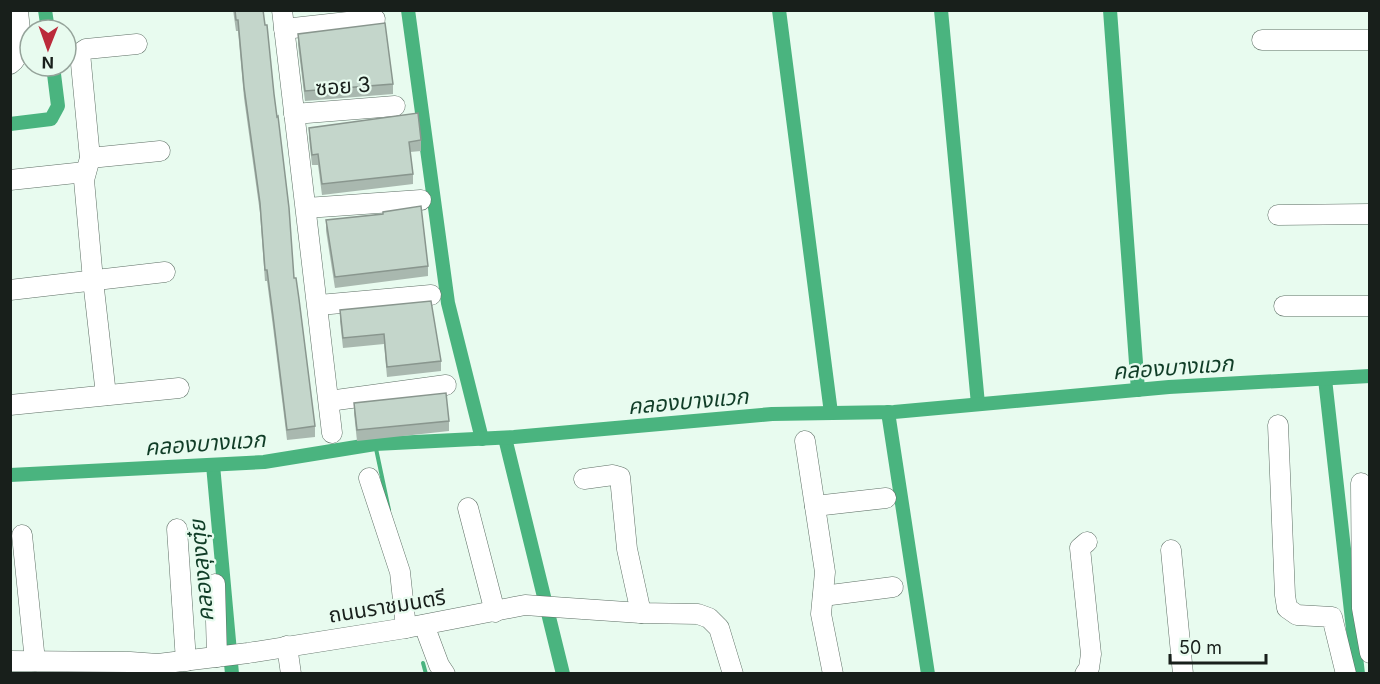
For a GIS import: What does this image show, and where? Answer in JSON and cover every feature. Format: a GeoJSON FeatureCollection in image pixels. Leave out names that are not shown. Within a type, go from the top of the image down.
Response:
{"type":"FeatureCollection","features":[{"type":"Feature","properties":{"kind":"street"},"geometry":{"type":"LineString","coordinates":[[10,64],[18,57],[20,49],[18,10]]}},
{"type":"Feature","properties":{"kind":"street"},"geometry":{"type":"LineString","coordinates":[[333,433],[283,20],[375,19]]}},
{"type":"Feature","properties":{"kind":"street"},"geometry":{"type":"LineString","coordinates":[[1262,40],[1370,40]]}},
{"type":"Feature","properties":{"kind":"street"},"geometry":{"type":"LineString","coordinates":[[106,395],[84,180],[88,165],[80,53],[86,49],[137,44]]}},
{"type":"Feature","properties":{"kind":"street","name":"ซอย 3"},"geometry":{"type":"LineString","coordinates":[[294,114],[395,106]]}},
{"type":"Feature","properties":{"kind":"street"},"geometry":{"type":"LineString","coordinates":[[10,180],[160,151]]}},
{"type":"Feature","properties":{"kind":"street"},"geometry":{"type":"LineString","coordinates":[[306,208],[421,200]]}},
{"type":"Feature","properties":{"kind":"street"},"geometry":{"type":"LineString","coordinates":[[1278,215],[1370,214]]}},
{"type":"Feature","properties":{"kind":"street"},"geometry":{"type":"LineString","coordinates":[[10,291],[165,272]]}},
{"type":"Feature","properties":{"kind":"street"},"geometry":{"type":"LineString","coordinates":[[319,305],[431,295]]}},
{"type":"Feature","properties":{"kind":"street"},"geometry":{"type":"LineString","coordinates":[[1284,306],[1370,306]]}},
{"type":"Feature","properties":{"kind":"street"},"geometry":{"type":"LineString","coordinates":[[329,401],[446,385]]}},
{"type":"Feature","properties":{"kind":"street"},"geometry":{"type":"LineString","coordinates":[[10,405],[179,388]]}},
{"type":"Feature","properties":{"kind":"street"},"geometry":{"type":"LineString","coordinates":[[1278,425],[1287,608],[1297,615],[1332,617],[1346,674]]}},
{"type":"Feature","properties":{"kind":"street"},"geometry":{"type":"LineString","coordinates":[[805,441],[825,572],[821,614],[833,674]]}},
{"type":"Feature","properties":{"kind":"street"},"geometry":{"type":"LineString","coordinates":[[584,479],[613,475],[620,477],[627,549],[641,613]]}},
{"type":"Feature","properties":{"kind":"street"},"geometry":{"type":"LineString","coordinates":[[369,478],[400,572],[415,627],[445,674]]}},
{"type":"Feature","properties":{"kind":"street"},"geometry":{"type":"LineString","coordinates":[[1361,483],[1362,608],[1370,653]]}},
{"type":"Feature","properties":{"kind":"street"},"geometry":{"type":"LineString","coordinates":[[815,506],[886,498]]}},
{"type":"Feature","properties":{"kind":"street"},"geometry":{"type":"LineString","coordinates":[[468,508],[495,612]]}},
{"type":"Feature","properties":{"kind":"street"},"geometry":{"type":"LineString","coordinates":[[177,529],[186,661]]}},
{"type":"Feature","properties":{"kind":"street"},"geometry":{"type":"LineString","coordinates":[[22,535],[35,661]]}},
{"type":"Feature","properties":{"kind":"street"},"geometry":{"type":"LineString","coordinates":[[1085,674],[1089,668],[1091,654],[1080,548],[1087,542]]}},
{"type":"Feature","properties":{"kind":"street"},"geometry":{"type":"LineString","coordinates":[[1171,550],[1183,674]]}},
{"type":"Feature","properties":{"kind":"street"},"geometry":{"type":"LineString","coordinates":[[215,584],[220,656]]}},
{"type":"Feature","properties":{"kind":"street"},"geometry":{"type":"LineString","coordinates":[[823,596],[893,587]]}},
{"type":"Feature","properties":{"kind":"street","name":"ถนนราชมนตรี"},"geometry":{"type":"LineString","coordinates":[[10,661],[35,661],[89,668],[158,669],[186,661],[415,627],[525,605],[641,613],[698,614],[709,618],[720,628],[733,674]]}},
{"type":"Feature","properties":{"kind":"street"},"geometry":{"type":"LineString","coordinates":[[287,646],[291,674]]}},
{"type":"Feature","properties":{"kind":"building"},"geometry":{"type":"Polygon","coordinates":[[[235,10],[263,10],[265,25],[267,25],[289,208],[294,278],[296,278],[299,299],[315,426],[287,430],[267,270],[265,270],[260,203],[235,10]]]}},
{"type":"Feature","properties":{"kind":"building"},"geometry":{"type":"Polygon","coordinates":[[[385,23],[393,84],[305,91],[298,34],[385,23]]]}},
{"type":"Feature","properties":{"kind":"building"},"geometry":{"type":"Polygon","coordinates":[[[418,113],[421,140],[409,142],[413,174],[322,184],[318,154],[312,155],[309,128],[418,113]]]}},
{"type":"Feature","properties":{"kind":"building"},"geometry":{"type":"Polygon","coordinates":[[[421,206],[428,266],[335,277],[326,220],[383,214],[383,212],[421,206]]]}},
{"type":"Feature","properties":{"kind":"building"},"geometry":{"type":"Polygon","coordinates":[[[431,301],[441,361],[387,367],[384,334],[343,338],[340,310],[431,301]]]}},
{"type":"Feature","properties":{"kind":"building"},"geometry":{"type":"Polygon","coordinates":[[[446,393],[449,421],[357,430],[354,403],[446,393]]]}},
{"type":"Feature","properties":{"kind":"waterway"},"geometry":{"type":"LineString","coordinates":[[45,10],[46,18]]}},
{"type":"Feature","properties":{"kind":"waterway"},"geometry":{"type":"LineString","coordinates":[[408,10],[448,303],[482,439]]}},
{"type":"Feature","properties":{"kind":"waterway"},"geometry":{"type":"LineString","coordinates":[[779,10],[831,413]]}},
{"type":"Feature","properties":{"kind":"waterway"},"geometry":{"type":"LineString","coordinates":[[941,10],[978,404]]}},
{"type":"Feature","properties":{"kind":"waterway"},"geometry":{"type":"LineString","coordinates":[[1110,10],[1138,390]]}},
{"type":"Feature","properties":{"kind":"waterway"},"geometry":{"type":"LineString","coordinates":[[10,124],[51,119],[58,106],[54,78]]}},
{"type":"Feature","properties":{"kind":"waterway","name":"คลองบางแวก"},"geometry":{"type":"LineString","coordinates":[[10,475],[264,462],[375,444],[514,437],[772,414],[894,412],[1169,387],[1370,376]]}},
{"type":"Feature","properties":{"kind":"waterway"},"geometry":{"type":"LineString","coordinates":[[1325,379],[1358,674]]}},
{"type":"Feature","properties":{"kind":"waterway"},"geometry":{"type":"LineString","coordinates":[[888,412],[928,674]]}},
{"type":"Feature","properties":{"kind":"waterway"},"geometry":{"type":"LineString","coordinates":[[505,438],[563,674]]}},
{"type":"Feature","properties":{"kind":"waterway"},"geometry":{"type":"LineString","coordinates":[[375,444],[389,510]]}},
{"type":"Feature","properties":{"kind":"waterway","name":"คลองลุงตุ๋ย"},"geometry":{"type":"LineString","coordinates":[[213,465],[232,674]]}},
{"type":"Feature","properties":{"kind":"waterway"},"geometry":{"type":"LineString","coordinates":[[423,663],[426,674]]}}]}
